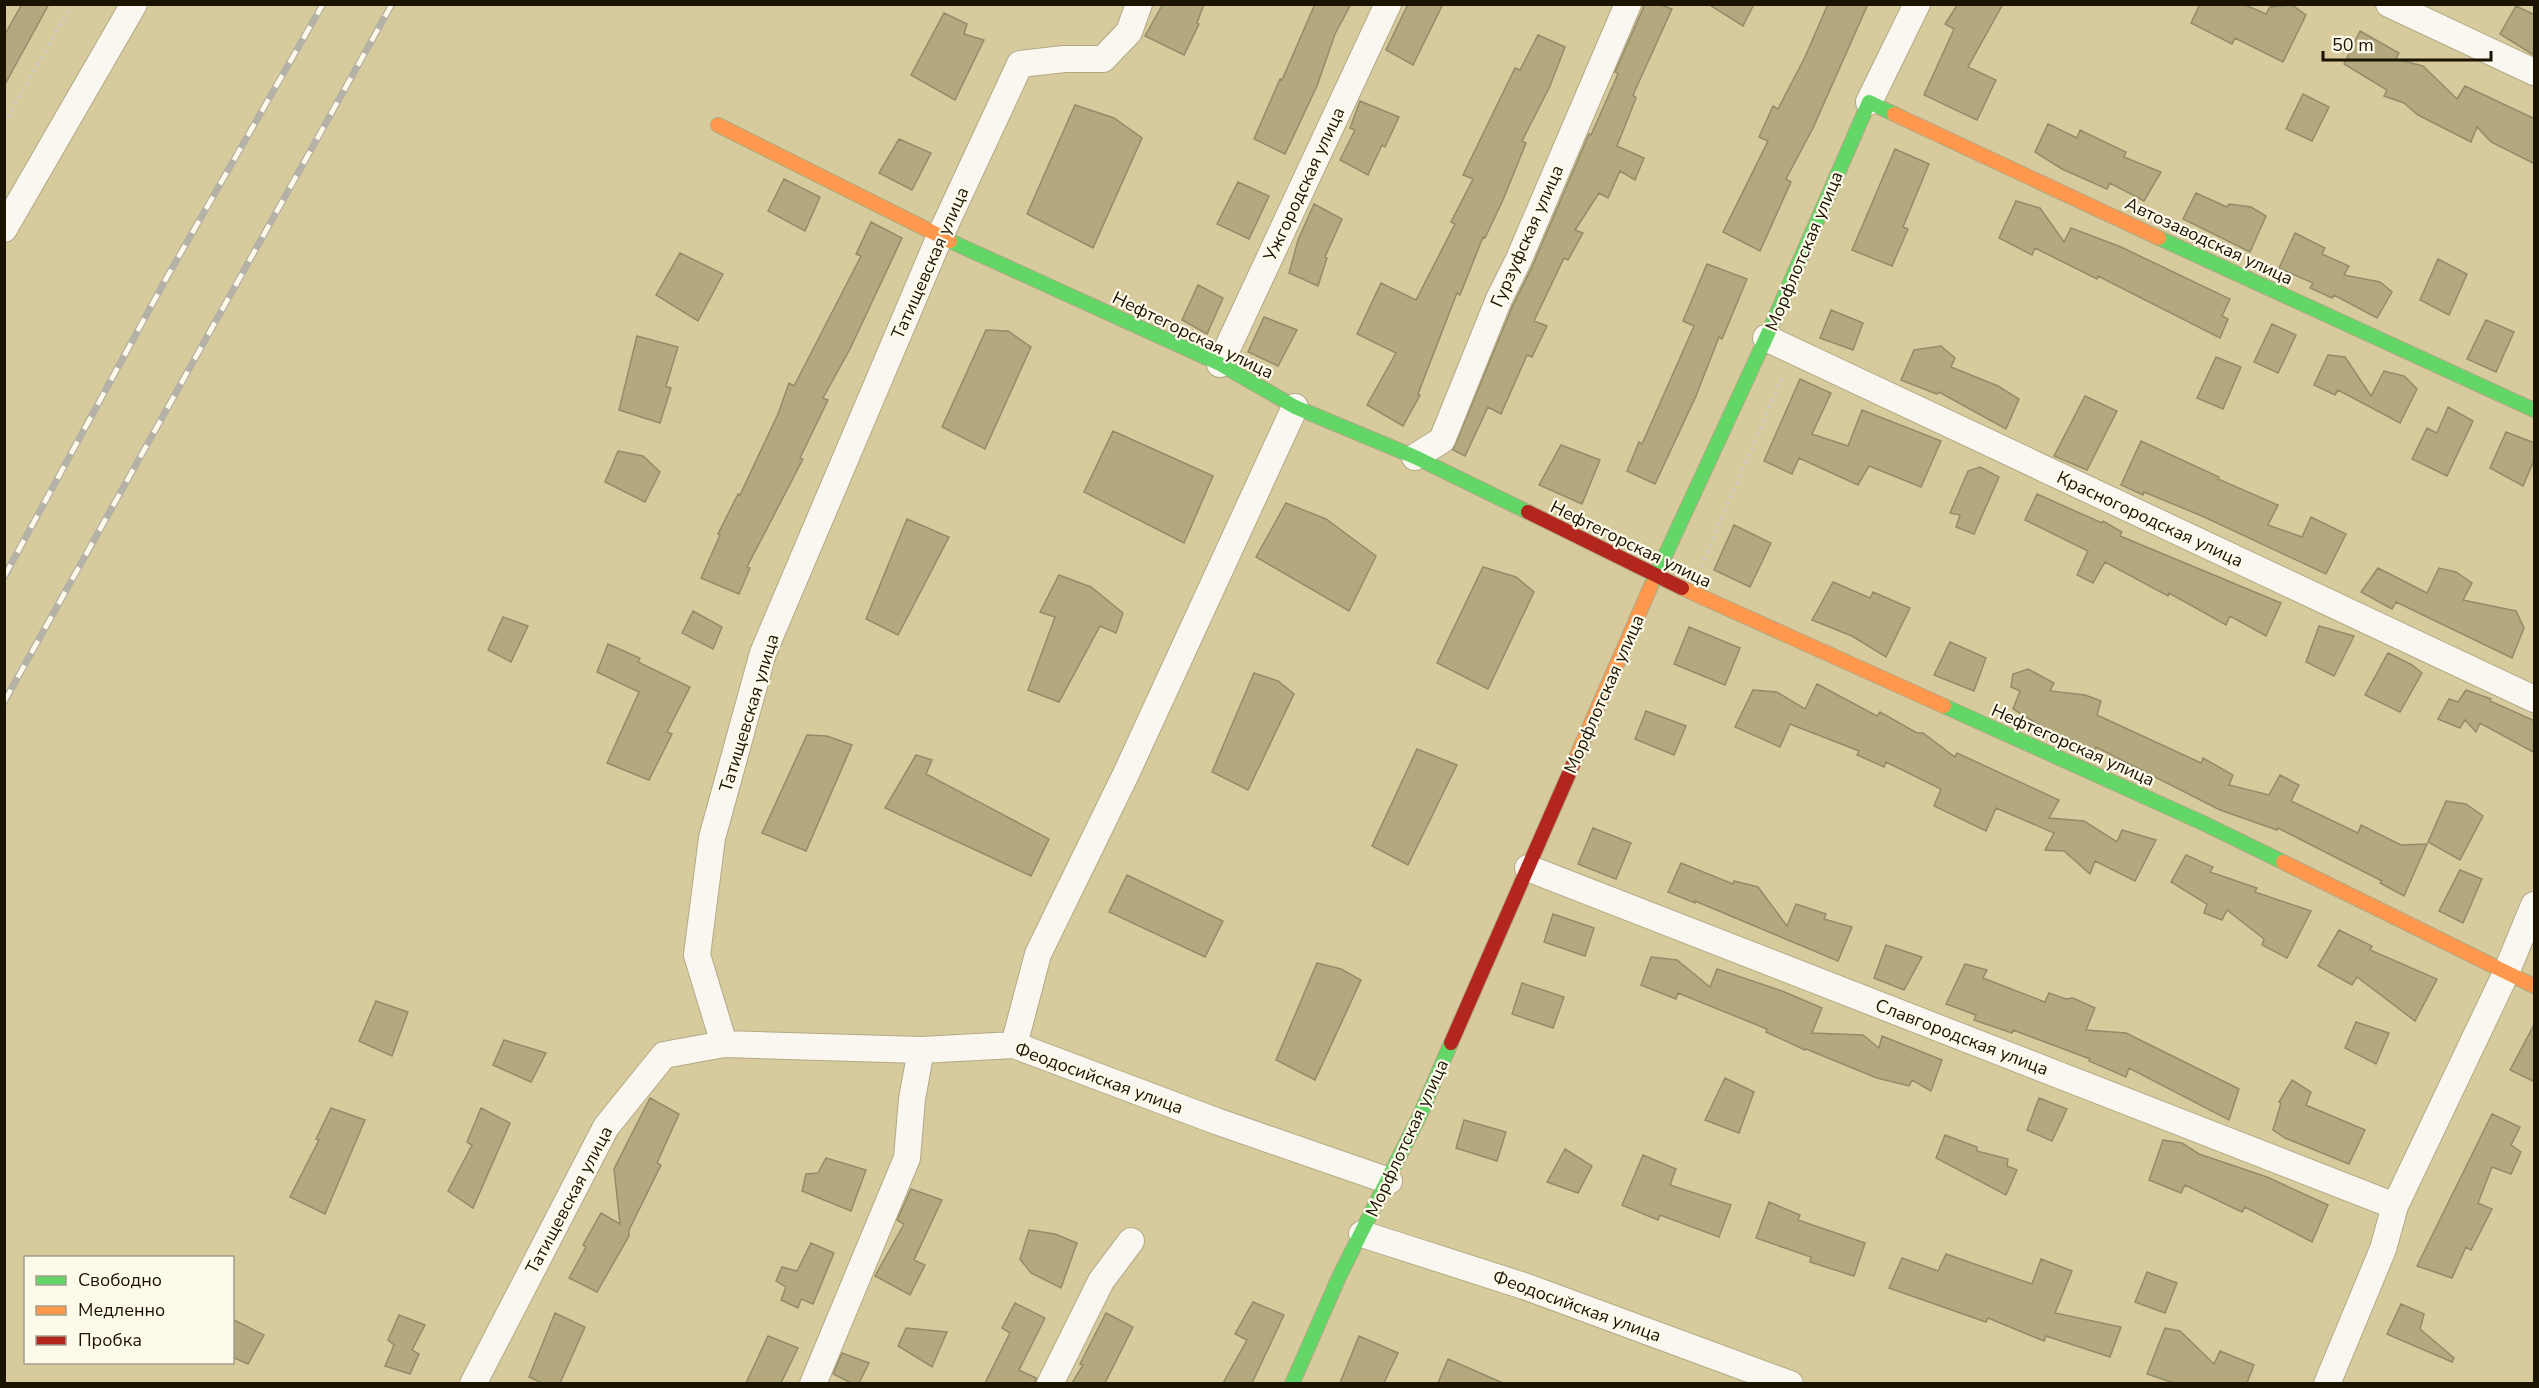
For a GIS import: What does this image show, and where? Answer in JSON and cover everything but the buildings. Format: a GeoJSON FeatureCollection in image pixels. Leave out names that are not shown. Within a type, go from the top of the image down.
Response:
{"type":"FeatureCollection","features":[{"type":"Feature","properties":{"kind":"street"},"geometry":{"type":"LineString","coordinates":[[4,229],[134,4]]}},
{"type":"Feature","properties":{"kind":"street","name":"Татищевская улица"},"geometry":{"type":"LineString","coordinates":[[473,1383],[606,1127],[664,1055],[724,1044],[697,955],[712,838],[763,653],[940,236],[1020,64],[1064,59],[1103,59],[1130,32],[1139,4]]}},
{"type":"Feature","properties":{"kind":"street","name":"Ужгородская улица"},"geometry":{"type":"LineString","coordinates":[[1220,364],[1388,4]]}},
{"type":"Feature","properties":{"kind":"street","name":"Гурзуфская улица"},"geometry":{"type":"LineString","coordinates":[[1415,457],[1442,440],[1499,299],[1518,261],[1628,4]]}},
{"type":"Feature","properties":{"kind":"street","name":"Морфлотская улица"},"geometry":{"type":"LineString","coordinates":[[1292,1383],[1339,1277],[1389,1181],[1655,576],[1766,338],[1869,102],[1917,4]]}},
{"type":"Feature","properties":{"kind":"street"},"geometry":{"type":"LineString","coordinates":[[2396,6],[2535,72]]}},
{"type":"Feature","properties":{"kind":"street","name":"Автозаводская улица"},"geometry":{"type":"LineString","coordinates":[[1869,102],[2324,315],[2535,410]]}},
{"type":"Feature","properties":{"kind":"street","name":"Нефтегорская улица"},"geometry":{"type":"LineString","coordinates":[[718,125],[940,236],[1220,364],[1295,407],[1415,457],[1655,576],[2203,823],[2535,986]]}},
{"type":"Feature","properties":{"kind":"street","name":"Красногородская улица"},"geometry":{"type":"LineString","coordinates":[[1766,338],[2535,699]]}},
{"type":"Feature","properties":{"kind":"street"},"geometry":{"type":"LineString","coordinates":[[1014,1045],[1038,954],[1125,776],[1295,407]]}},
{"type":"Feature","properties":{"kind":"street","name":"Славгородская улица"},"geometry":{"type":"LineString","coordinates":[[1528,868],[2395,1206]]}},
{"type":"Feature","properties":{"kind":"street"},"geometry":{"type":"LineString","coordinates":[[2327,1383],[2383,1248],[2395,1206],[2506,973],[2535,905]]}},
{"type":"Feature","properties":{"kind":"street","name":"Феодосийская улица"},"geometry":{"type":"LineString","coordinates":[[724,1044],[921,1050],[1014,1045],[1216,1121],[1389,1181]]}},
{"type":"Feature","properties":{"kind":"street"},"geometry":{"type":"LineString","coordinates":[[813,1383],[907,1158],[912,1099],[921,1050]]}},
{"type":"Feature","properties":{"kind":"street","name":"Феодосийская улица"},"geometry":{"type":"LineString","coordinates":[[1362,1234],[1524,1286],[1790,1383]]}},
{"type":"Feature","properties":{"kind":"street"},"geometry":{"type":"LineString","coordinates":[[1050,1383],[1101,1281],[1131,1241]]}},
{"type":"Feature","properties":{"kind":"path"},"geometry":{"type":"LineString","coordinates":[[4,124],[72,4]]}},
{"type":"Feature","properties":{"kind":"path"},"geometry":{"type":"LineString","coordinates":[[1690,592],[1794,351]]}},
{"type":"Feature","properties":{"kind":"railway"},"geometry":{"type":"LineString","coordinates":[[4,577],[167,277],[323,4]]}},
{"type":"Feature","properties":{"kind":"railway"},"geometry":{"type":"LineString","coordinates":[[4,702],[392,4]]}},
{"type":"Feature","properties":{"kind":"traffic: fast"},"geometry":{"type":"LineString","coordinates":[[1651,586],[1766,338],[1869,102],[1894,114]]}},
{"type":"Feature","properties":{"kind":"traffic: fast"},"geometry":{"type":"LineString","coordinates":[[2159,238],[2534,410]]}},
{"type":"Feature","properties":{"kind":"traffic: fast"},"geometry":{"type":"LineString","coordinates":[[950,241],[1220,364],[1295,407],[1415,457],[1528,512]]}},
{"type":"Feature","properties":{"kind":"traffic: fast"},"geometry":{"type":"LineString","coordinates":[[1944,706],[2203,823],[2283,862]]}},
{"type":"Feature","properties":{"kind":"traffic: fast"},"geometry":{"type":"LineString","coordinates":[[1292,1384],[1339,1277],[1420,1115],[1451,1043]]}},
{"type":"Feature","properties":{"kind":"traffic: slow"},"geometry":{"type":"LineString","coordinates":[[1894,114],[2159,238]]}},
{"type":"Feature","properties":{"kind":"traffic: slow"},"geometry":{"type":"LineString","coordinates":[[718,125],[950,241]]}},
{"type":"Feature","properties":{"kind":"traffic: slow"},"geometry":{"type":"LineString","coordinates":[[1575,760],[1651,586]]}},
{"type":"Feature","properties":{"kind":"traffic: slow"},"geometry":{"type":"LineString","coordinates":[[1682,588],[1944,706]]}},
{"type":"Feature","properties":{"kind":"traffic: slow"},"geometry":{"type":"LineString","coordinates":[[2283,862],[2534,986]]}},
{"type":"Feature","properties":{"kind":"traffic: jam"},"geometry":{"type":"LineString","coordinates":[[1528,512],[1682,588]]}},
{"type":"Feature","properties":{"kind":"traffic: jam"},"geometry":{"type":"LineString","coordinates":[[1451,1043],[1575,760]]}}]}
